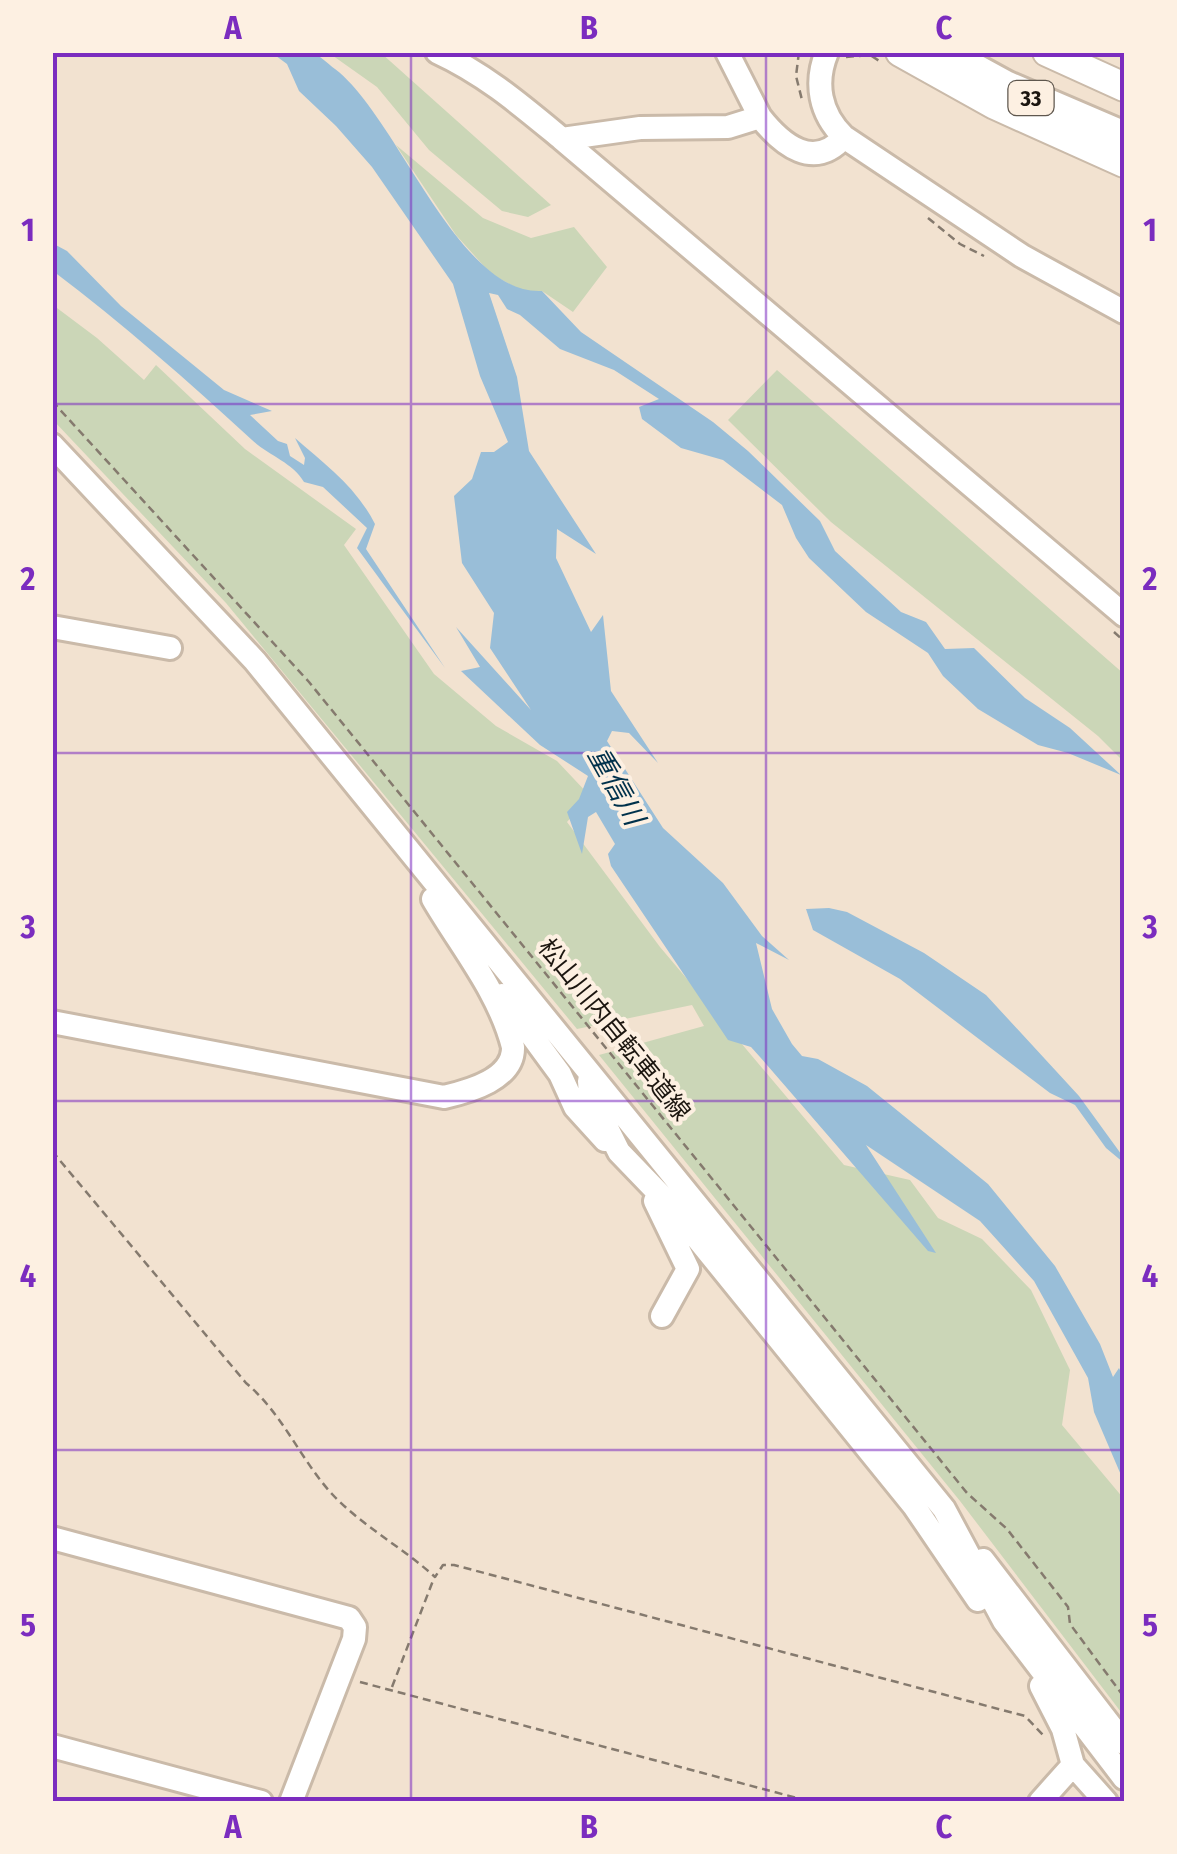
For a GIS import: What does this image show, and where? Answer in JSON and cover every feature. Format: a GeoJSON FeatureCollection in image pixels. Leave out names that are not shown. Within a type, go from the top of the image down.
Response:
{"type":"FeatureCollection","features":[{"type":"Feature","properties":{"kind":"highway","name":"33"},"geometry":{"type":"LineString","coordinates":[[941,52],[1005,86],[1124,138]]}},
{"type":"Feature","properties":{"kind":"main road"},"geometry":{"type":"LineString","coordinates":[[900,52],[995,106],[1124,163]]}},
{"type":"Feature","properties":{"kind":"main road"},"geometry":{"type":"LineString","coordinates":[[1047,52],[1124,86]]}},
{"type":"Feature","properties":{"kind":"street"},"geometry":{"type":"LineString","coordinates":[[437,52],[468,66],[562,138],[1124,615]]}},
{"type":"Feature","properties":{"kind":"street"},"geometry":{"type":"LineString","coordinates":[[467,52],[499,88]]}},
{"type":"Feature","properties":{"kind":"street"},"geometry":{"type":"LineString","coordinates":[[727,52],[773,134],[793,148],[815,154],[833,150],[844,137]]}},
{"type":"Feature","properties":{"kind":"street"},"geometry":{"type":"LineString","coordinates":[[827,52],[820,82],[822,100],[835,128],[844,137],[1022,256],[1124,312]]}},
{"type":"Feature","properties":{"kind":"street"},"geometry":{"type":"LineString","coordinates":[[562,138],[640,128],[728,128],[760,116]]}},
{"type":"Feature","properties":{"kind":"street"},"geometry":{"type":"LineString","coordinates":[[52,445],[255,660],[944,1510],[1124,1744]]}},
{"type":"Feature","properties":{"kind":"street"},"geometry":{"type":"LineString","coordinates":[[52,626],[170,648]]}},
{"type":"Feature","properties":{"kind":"street"},"geometry":{"type":"LineString","coordinates":[[52,1022],[444,1097],[461,1093],[502,1074],[514,1056],[510,1034],[486,981],[430,893],[420,864]]}},
{"type":"Feature","properties":{"kind":"street"},"geometry":{"type":"LineString","coordinates":[[486,981],[505,997],[542,1047],[576,1106],[671,1206],[914,1506],[977,1599],[1004,1622]]}},
{"type":"Feature","properties":{"kind":"street"},"geometry":{"type":"LineString","coordinates":[[588,1070],[590,1094],[619,1152]]}},
{"type":"Feature","properties":{"kind":"street"},"geometry":{"type":"LineString","coordinates":[[647,1184],[688,1269],[662,1316]]}},
{"type":"Feature","properties":{"kind":"street"},"geometry":{"type":"LineString","coordinates":[[944,1510],[1004,1622],[1124,1778]]}},
{"type":"Feature","properties":{"kind":"street"},"geometry":{"type":"LineString","coordinates":[[52,1538],[349,1618],[355,1627],[354,1639],[291,1802]]}},
{"type":"Feature","properties":{"kind":"street"},"geometry":{"type":"LineString","coordinates":[[1040,1668],[1040,1684],[1063,1729],[1073,1766],[1100,1799]]}},
{"type":"Feature","properties":{"kind":"street"},"geometry":{"type":"LineString","coordinates":[[52,1746],[261,1802]]}},
{"type":"Feature","properties":{"kind":"street"},"geometry":{"type":"LineString","coordinates":[[1040,1802],[1073,1766]]}},
{"type":"Feature","properties":{"kind":"path","name":"松山川内自転車道線"},"geometry":{"type":"LineString","coordinates":[[52,401],[278,645],[967,1493],[1007,1529],[1068,1607],[1070,1624],[1124,1697]]}},
{"type":"Feature","properties":{"kind":"path"},"geometry":{"type":"LineString","coordinates":[[52,1151],[246,1383],[266,1400],[329,1491],[357,1518],[409,1553],[435,1577]]}},
{"type":"Feature","properties":{"kind":"path"},"geometry":{"type":"LineString","coordinates":[[390,1690],[435,1577],[443,1565],[454,1565],[1025,1716],[1073,1766]]}},
{"type":"Feature","properties":{"kind":"path"},"geometry":{"type":"LineString","coordinates":[[340,1676],[812,1802]]}},
{"type":"Feature","properties":{"kind":"green space"},"geometry":{"type":"Polygon","coordinates":[[[329,53],[381,53],[551,205],[528,217],[502,211],[429,150],[377,87],[329,53]]]}},
{"type":"Feature","properties":{"kind":"green space"},"geometry":{"type":"Polygon","coordinates":[[[396,145],[483,218],[531,238],[574,227],[607,267],[573,312],[542,291],[524,292],[491,274],[456,235],[396,145]]]}},
{"type":"Feature","properties":{"kind":"green space"},"geometry":{"type":"Polygon","coordinates":[[[53,305],[144,380],[156,365],[245,449],[356,529],[344,545],[434,674],[496,726],[557,761],[590,796],[567,822],[660,947],[844,1165],[910,1180],[938,1218],[982,1239],[1031,1290],[1070,1370],[1062,1425],[1124,1499],[1124,1716],[960,1501],[599,1055],[704,1026],[692,1005],[577,1029],[226,603],[53,420],[53,305]]]}},
{"type":"Feature","properties":{"kind":"green space"},"geometry":{"type":"Polygon","coordinates":[[[777,370],[1124,674],[1124,762],[1098,736],[831,522],[728,420],[777,370]]]}},
{"type":"Feature","properties":{"kind":"water","name":"重信川"},"geometry":{"type":"Polygon","coordinates":[[[310,52],[335,69],[359,93],[456,236],[483,265],[512,285],[542,291],[581,332],[713,422],[820,521],[835,551],[901,612],[926,622],[945,649],[974,648],[1025,698],[1070,728],[1121,775],[1038,745],[978,709],[943,676],[928,653],[866,612],[809,558],[782,505],[723,460],[681,448],[642,419],[639,407],[659,399],[614,370],[560,349],[520,315],[507,309],[498,295],[489,293],[517,377],[529,451],[596,554],[557,529],[556,558],[591,632],[603,615],[611,691],[658,763],[629,733],[612,731],[607,741],[663,828],[723,883],[762,936],[789,960],[756,943],[772,1009],[802,1056],[818,1059],[867,1086],[988,1184],[1055,1266],[1100,1344],[1113,1377],[1119,1368],[1124,1378],[1124,1482],[1094,1412],[1088,1378],[1034,1281],[980,1221],[866,1145],[936,1253],[928,1251],[751,1047],[728,1040],[611,866],[608,854],[615,844],[596,812],[588,817],[582,854],[567,812],[579,799],[588,776],[540,745],[461,671],[480,667],[456,627],[531,710],[490,648],[494,613],[462,563],[454,496],[472,479],[481,452],[494,452],[508,442],[480,376],[453,284],[372,167],[299,91],[287,64],[272,53],[310,52]]]}},
{"type":"Feature","properties":{"kind":"water"},"geometry":{"type":"Polygon","coordinates":[[[52,243],[67,251],[121,306],[224,390],[272,411],[250,415],[278,441],[287,444],[290,456],[304,465],[305,458],[295,438],[350,488],[375,524],[366,549],[445,668],[357,548],[367,528],[323,487],[304,482],[293,469],[259,446],[53,271],[52,243]]]}},
{"type":"Feature","properties":{"kind":"water"},"geometry":{"type":"Polygon","coordinates":[[[806,909],[847,912],[924,953],[986,995],[1079,1096],[1124,1163],[1106,1148],[1075,1105],[1050,1093],[900,979],[813,930],[806,909]]]}}]}
